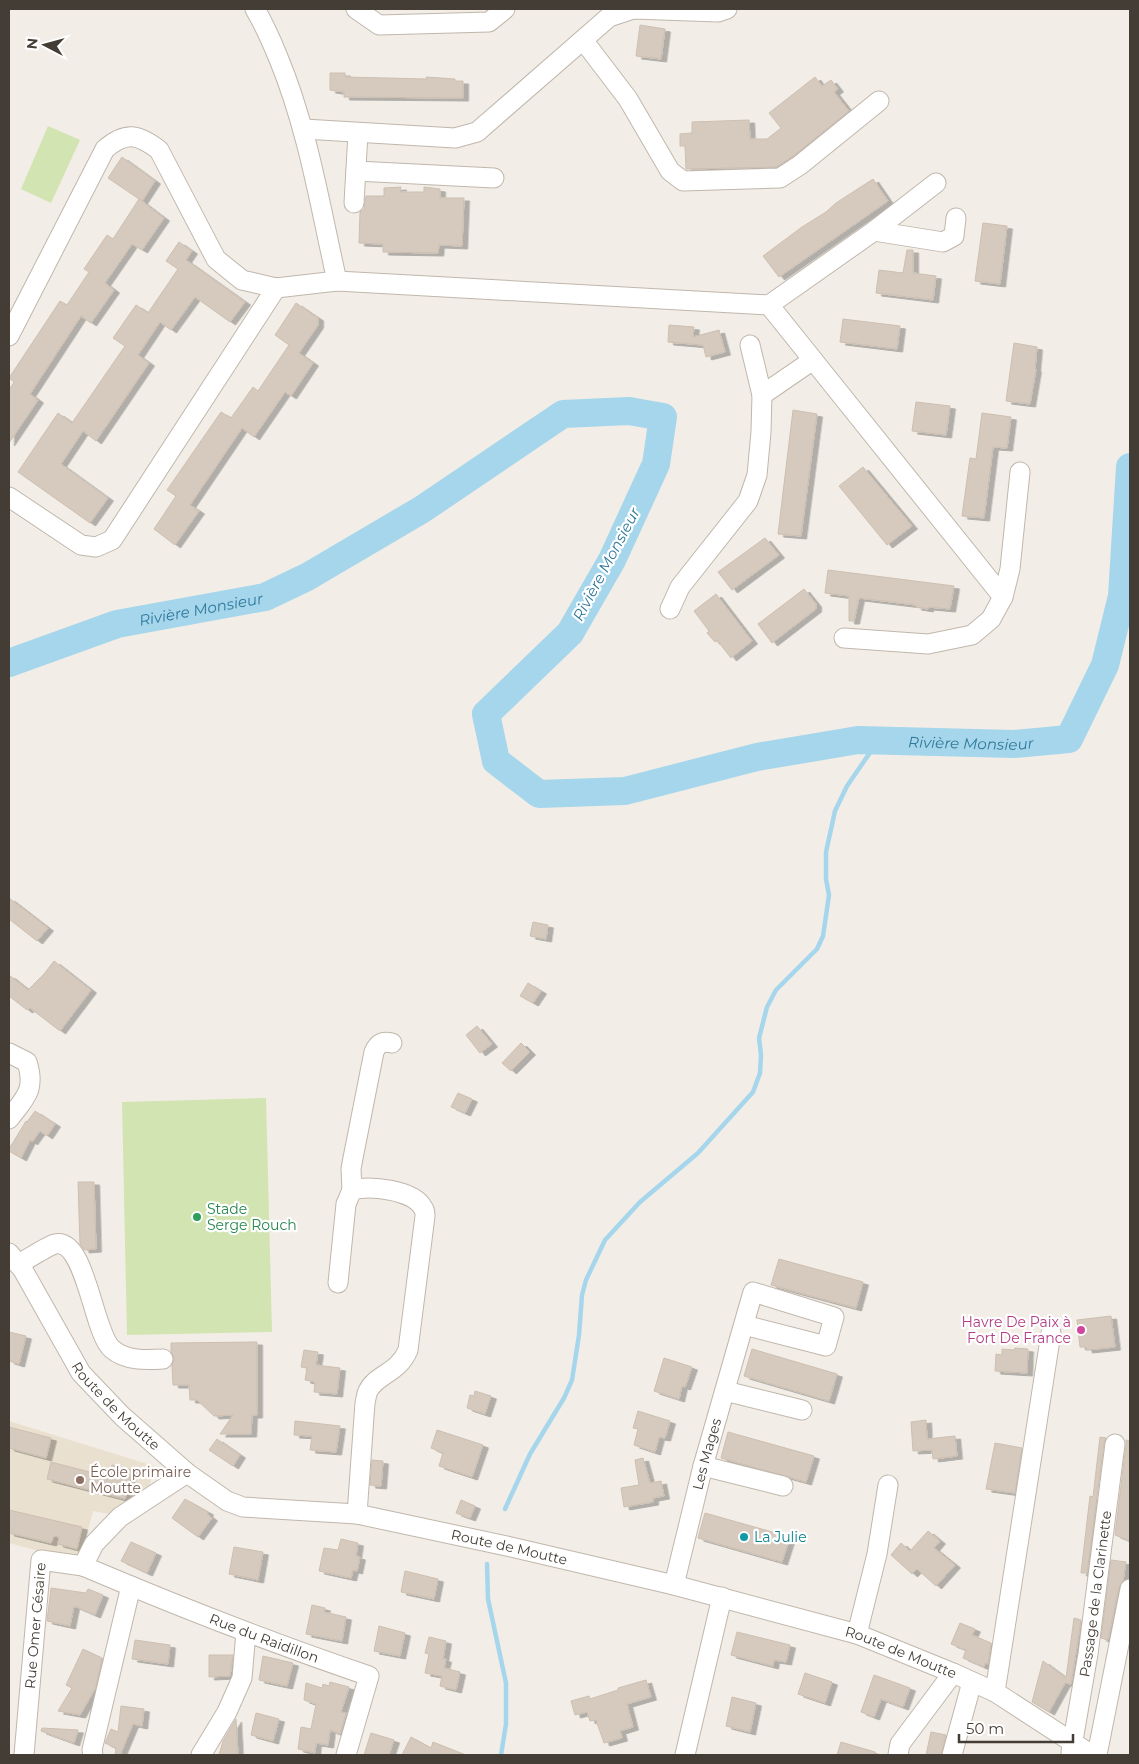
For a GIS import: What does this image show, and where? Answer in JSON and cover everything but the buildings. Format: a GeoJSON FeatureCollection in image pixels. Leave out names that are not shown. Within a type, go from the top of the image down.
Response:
{"type":"FeatureCollection","features":[{"type":"Feature","properties":{"kind":"street"},"geometry":{"type":"LineString","coordinates":[[255,9],[263,22],[290,85],[304,130],[337,282]]}},
{"type":"Feature","properties":{"kind":"street"},"geometry":{"type":"LineString","coordinates":[[356,9],[379,25],[489,22],[505,9]]}},
{"type":"Feature","properties":{"kind":"street"},"geometry":{"type":"LineString","coordinates":[[304,130],[455,138],[477,132],[608,17],[633,10],[718,12],[728,9]]}},
{"type":"Feature","properties":{"kind":"street"},"geometry":{"type":"LineString","coordinates":[[583,40],[628,99],[670,171],[683,181],[780,178],[800,166],[879,101]]}},
{"type":"Feature","properties":{"kind":"street"},"geometry":{"type":"LineString","coordinates":[[354,203],[358,132]]}},
{"type":"Feature","properties":{"kind":"street"},"geometry":{"type":"LineString","coordinates":[[9,336],[105,149],[116,140],[129,136],[144,139],[158,150],[216,259],[242,280],[276,288],[337,282],[769,305],[874,231],[936,183]]}},
{"type":"Feature","properties":{"kind":"street"},"geometry":{"type":"LineString","coordinates":[[356,171],[494,178]]}},
{"type":"Feature","properties":{"kind":"street"},"geometry":{"type":"LineString","coordinates":[[874,231],[943,242],[954,236],[956,218]]}},
{"type":"Feature","properties":{"kind":"street"},"geometry":{"type":"LineString","coordinates":[[9,497],[81,545],[96,547],[112,540],[276,288]]}},
{"type":"Feature","properties":{"kind":"street"},"geometry":{"type":"LineString","coordinates":[[769,305],[1003,596]]}},
{"type":"Feature","properties":{"kind":"street"},"geometry":{"type":"LineString","coordinates":[[670,609],[680,587],[748,501],[756,475],[761,432],[762,395],[750,345]]}},
{"type":"Feature","properties":{"kind":"street"},"geometry":{"type":"LineString","coordinates":[[762,395],[813,360]]}},
{"type":"Feature","properties":{"kind":"street"},"geometry":{"type":"LineString","coordinates":[[844,638],[928,644],[972,635],[991,619],[1003,596],[1010,569],[1020,472]]}},
{"type":"Feature","properties":{"kind":"street"},"geometry":{"type":"LineString","coordinates":[[338,1283],[346,1204],[352,1190],[351,1169],[374,1052],[380,1043],[392,1043]]}},
{"type":"Feature","properties":{"kind":"street"},"geometry":{"type":"LineString","coordinates":[[9,1053],[27,1062],[32,1076],[29,1092],[9,1119]]}},
{"type":"Feature","properties":{"kind":"street"},"geometry":{"type":"LineString","coordinates":[[352,1190],[360,1188],[397,1191],[414,1198],[423,1208],[425,1216],[408,1350],[400,1364],[374,1383],[368,1392],[365,1404],[357,1514]]}},
{"type":"Feature","properties":{"kind":"street"},"geometry":{"type":"LineString","coordinates":[[14,1259],[55,1244],[65,1245],[74,1252],[90,1292],[100,1328],[108,1345],[113,1350],[137,1360],[163,1360]]}},
{"type":"Feature","properties":{"kind":"street","name":"Route de Moutte"},"geometry":{"type":"LineString","coordinates":[[14,1259],[81,1373],[122,1416],[188,1473],[235,1504],[357,1514],[674,1585],[857,1634],[995,1692],[1072,1749],[1092,1755]]}},
{"type":"Feature","properties":{"kind":"street","name":"Les Mages"},"geometry":{"type":"LineString","coordinates":[[674,1585],[703,1466],[753,1292],[834,1317],[826,1346],[744,1325]]}},
{"type":"Feature","properties":{"kind":"street"},"geometry":{"type":"LineString","coordinates":[[995,1692],[1051,1333]]}},
{"type":"Feature","properties":{"kind":"street"},"geometry":{"type":"LineString","coordinates":[[724,1391],[802,1410]]}},
{"type":"Feature","properties":{"kind":"street","name":"Passage de la Clarinette"},"geometry":{"type":"LineString","coordinates":[[1072,1749],[1088,1654],[1115,1444]]}},
{"type":"Feature","properties":{"kind":"street"},"geometry":{"type":"LineString","coordinates":[[703,1466],[783,1486]]}},
{"type":"Feature","properties":{"kind":"street"},"geometry":{"type":"LineString","coordinates":[[83,1566],[94,1544],[120,1517],[188,1473]]}},
{"type":"Feature","properties":{"kind":"street"},"geometry":{"type":"LineString","coordinates":[[857,1634],[877,1554],[888,1485]]}},
{"type":"Feature","properties":{"kind":"street","name":"Rue Omer Césaire"},"geometry":{"type":"LineString","coordinates":[[24,1755],[41,1560],[83,1566]]}},
{"type":"Feature","properties":{"kind":"street","name":"Rue du Raidillon"},"geometry":{"type":"LineString","coordinates":[[83,1566],[198,1615],[369,1676],[346,1755]]}},
{"type":"Feature","properties":{"kind":"street"},"geometry":{"type":"LineString","coordinates":[[93,1755],[92,1750],[131,1586]]}},
{"type":"Feature","properties":{"kind":"street"},"geometry":{"type":"LineString","coordinates":[[1097,1755],[1130,1590]]}},
{"type":"Feature","properties":{"kind":"street"},"geometry":{"type":"LineString","coordinates":[[684,1755],[722,1597]]}},
{"type":"Feature","properties":{"kind":"street"},"geometry":{"type":"LineString","coordinates":[[201,1755],[227,1712],[242,1678],[246,1632]]}},
{"type":"Feature","properties":{"kind":"street"},"geometry":{"type":"LineString","coordinates":[[898,1755],[900,1744],[953,1673]]}},
{"type":"Feature","properties":{"kind":"street"},"geometry":{"type":"LineString","coordinates":[[952,1755],[972,1682]]}},
{"type":"Feature","properties":{"kind":"shaded area","name":"École primaire Moutte"},"geometry":{"type":"Polygon","coordinates":[[[9,1421],[154,1466],[148,1494],[114,1515],[93,1511],[80,1562],[9,1543],[9,1421]]]}},
{"type":"Feature","properties":{"kind":"green space"},"geometry":{"type":"Polygon","coordinates":[[[48,126],[80,140],[51,203],[21,189],[48,126]]]}},
{"type":"Feature","properties":{"kind":"green space","name":"Stade Serge Rouch"},"geometry":{"type":"Polygon","coordinates":[[[266,1098],[272,1332],[127,1335],[122,1102],[266,1098]]]}},
{"type":"Feature","properties":{"kind":"waterway","name":"Rivière Monsieur"},"geometry":{"type":"LineString","coordinates":[[9,663],[117,624],[265,597],[307,577],[421,510],[563,414],[629,411],[663,417],[656,464],[612,560],[570,633],[486,714],[496,761],[539,794],[625,791],[757,757],[858,740],[1014,744],[1069,739],[1105,665],[1122,596],[1130,467]]}},
{"type":"Feature","properties":{"kind":"waterway"},"geometry":{"type":"LineString","coordinates":[[505,1509],[530,1454],[564,1398],[572,1380],[579,1335],[582,1295],[586,1280],[605,1240],[640,1202],[698,1153],[753,1092],[760,1073],[761,1055],[759,1038],[767,1007],[776,990],[817,949],[823,936],[829,895],[826,879],[826,852],[835,811],[847,786],[878,741]]}},
{"type":"Feature","properties":{"kind":"waterway"},"geometry":{"type":"LineString","coordinates":[[487,1564],[488,1599],[506,1683],[506,1724],[501,1755]]}},
{"type":"Feature","properties":{"kind":"place","name":"Stade Serge Rouch"},"geometry":{"type":"Point","coordinates":[197,1217]}},
{"type":"Feature","properties":{"kind":"place","name":"Havre De Paix à Fort De France"},"geometry":{"type":"Point","coordinates":[1081,1330]}},
{"type":"Feature","properties":{"kind":"place","name":"École primaire Moutte"},"geometry":{"type":"Point","coordinates":[80,1480]}},
{"type":"Feature","properties":{"kind":"place","name":"La Julie"},"geometry":{"type":"Point","coordinates":[744,1537]}}]}
